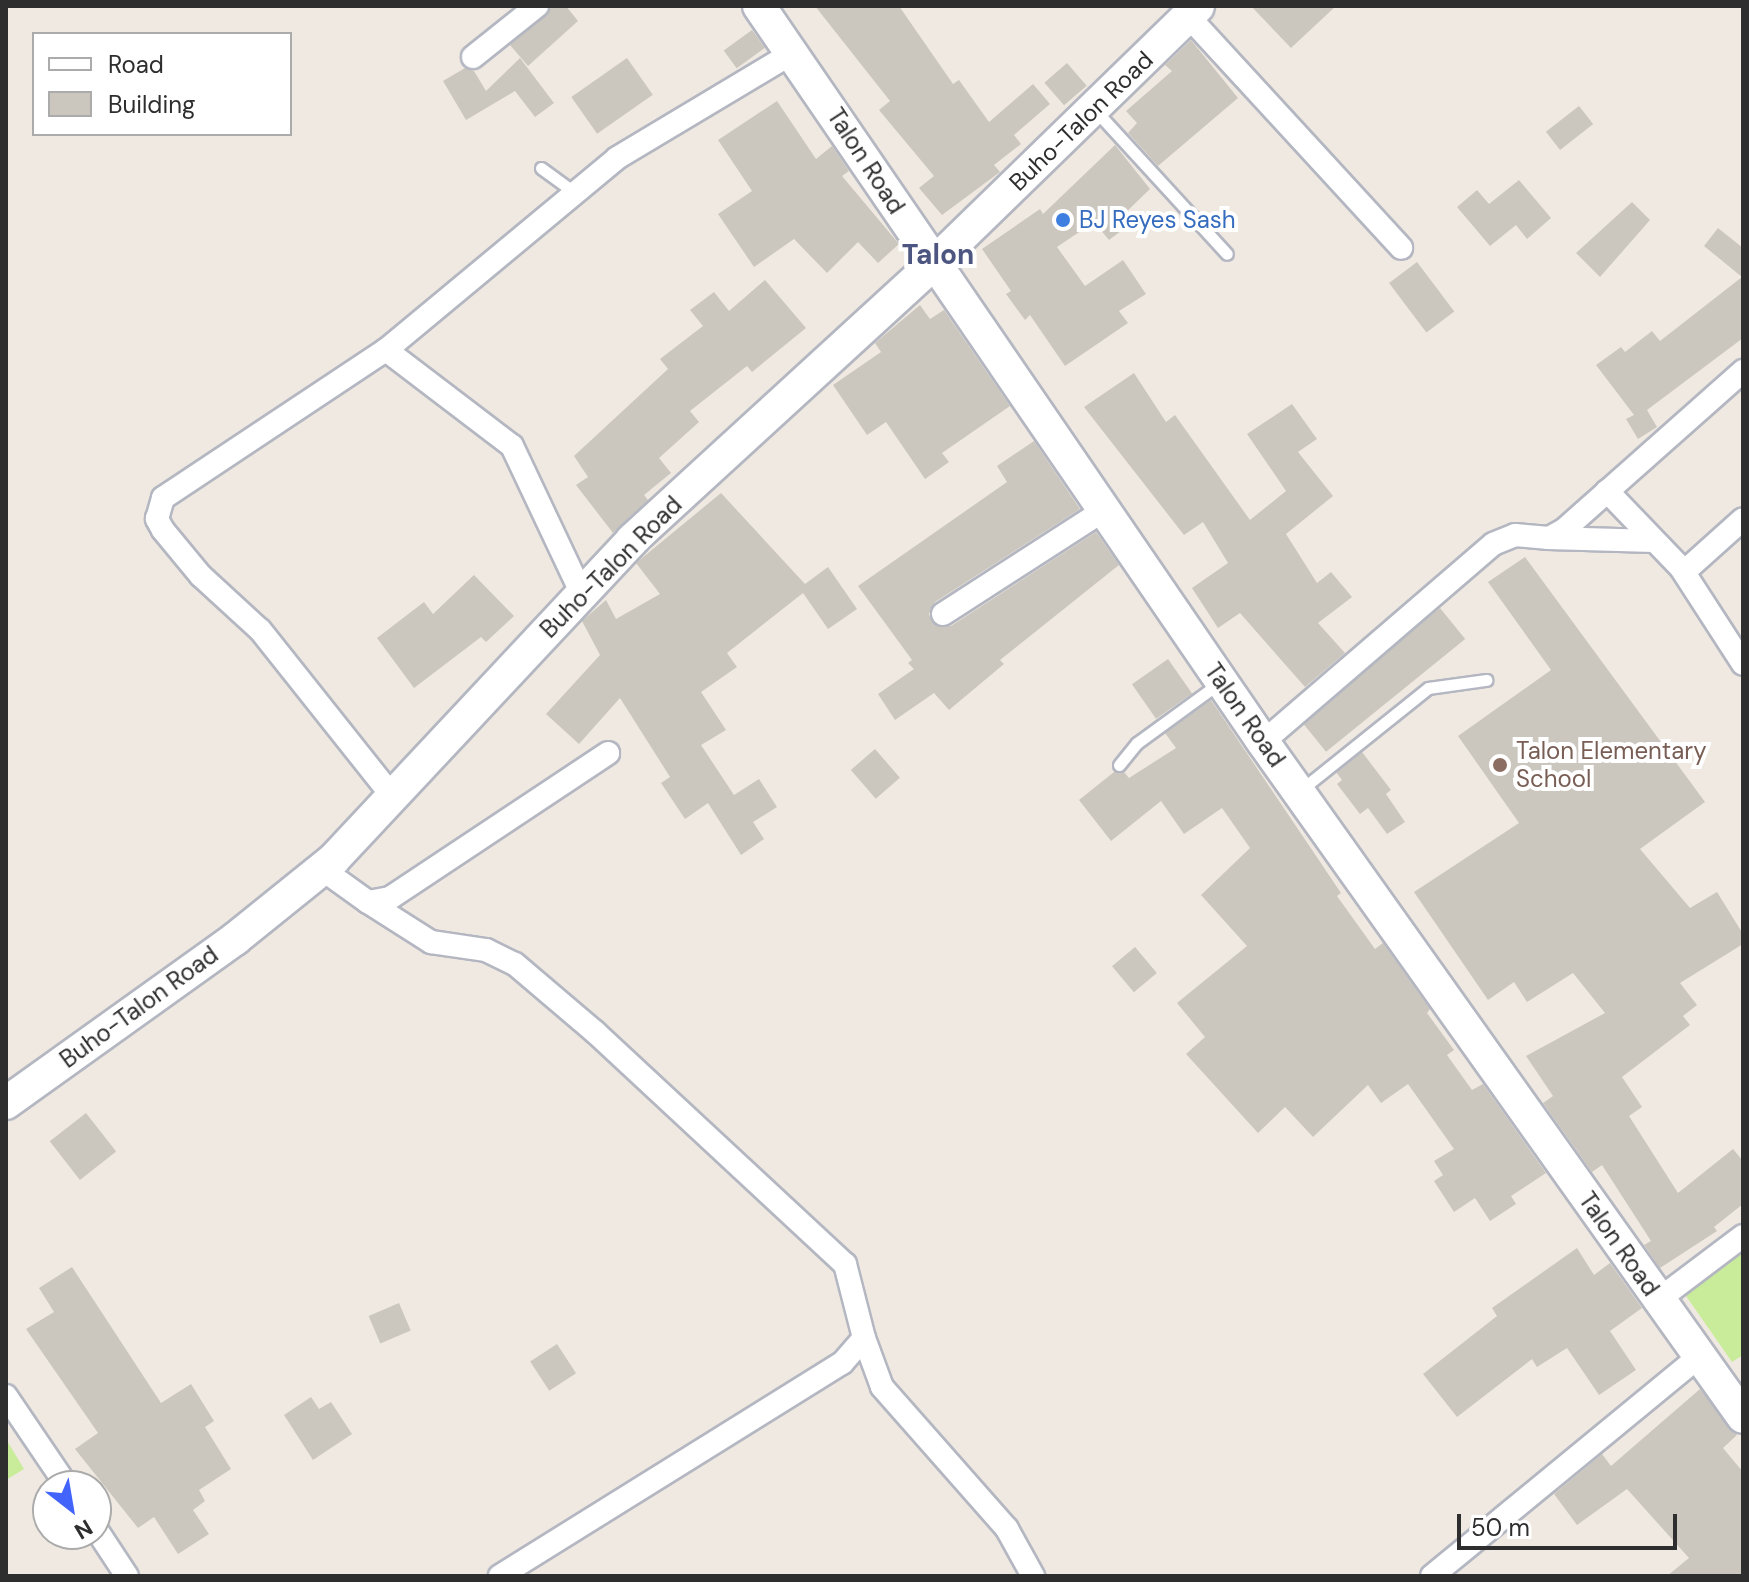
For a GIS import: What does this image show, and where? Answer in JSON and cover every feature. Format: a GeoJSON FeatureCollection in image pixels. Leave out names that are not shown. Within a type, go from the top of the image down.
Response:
{"type":"FeatureCollection","features":[{"type":"Feature","properties":{"kind":"street"},"geometry":{"type":"LineString","coordinates":[[473,57],[537,6]]}},
{"type":"Feature","properties":{"kind":"street","name":"Talon Road"},"geometry":{"type":"LineString","coordinates":[[759,6],[794,52],[932,265],[1263,742],[1743,1417]]}},
{"type":"Feature","properties":{"kind":"street"},"geometry":{"type":"LineString","coordinates":[[1186,12],[1401,248]]}},
{"type":"Feature","properties":{"kind":"street","name":"Buho-Talon Road"},"geometry":{"type":"LineString","coordinates":[[6,1103],[235,939],[322,869],[632,540],[932,265],[1094,108],[1186,12]]}},
{"type":"Feature","properties":{"kind":"street"},"geometry":{"type":"LineString","coordinates":[[393,797],[260,630],[201,576],[157,519],[163,498],[386,350],[617,158],[794,52]]}},
{"type":"Feature","properties":{"kind":"street"},"geometry":{"type":"LineString","coordinates":[[386,350],[512,446],[582,594]]}},
{"type":"Feature","properties":{"kind":"street"},"geometry":{"type":"LineString","coordinates":[[1544,538],[1565,529],[1743,371]]}},
{"type":"Feature","properties":{"kind":"street"},"geometry":{"type":"LineString","coordinates":[[1607,491],[1684,572],[1743,664]]}},
{"type":"Feature","properties":{"kind":"street"},"geometry":{"type":"LineString","coordinates":[[943,614],[1103,511]]}},
{"type":"Feature","properties":{"kind":"street"},"geometry":{"type":"LineString","coordinates":[[1684,572],[1743,519]]}},
{"type":"Feature","properties":{"kind":"street"},"geometry":{"type":"LineString","coordinates":[[1263,742],[1493,544],[1515,535],[1654,541]]}},
{"type":"Feature","properties":{"kind":"street"},"geometry":{"type":"LineString","coordinates":[[368,902],[390,898],[608,753]]}},
{"type":"Feature","properties":{"kind":"street"},"geometry":{"type":"LineString","coordinates":[[322,869],[431,942],[486,950],[515,964],[595,1032],[845,1264],[864,1338],[882,1387],[1007,1529],[1033,1576]]}},
{"type":"Feature","properties":{"kind":"street"},"geometry":{"type":"LineString","coordinates":[[1658,1300],[1743,1236]]}},
{"type":"Feature","properties":{"kind":"street"},"geometry":{"type":"LineString","coordinates":[[500,1576],[842,1363],[864,1338]]}},
{"type":"Feature","properties":{"kind":"street"},"geometry":{"type":"LineString","coordinates":[[1432,1576],[1701,1355]]}},
{"type":"Feature","properties":{"kind":"street"},"geometry":{"type":"LineString","coordinates":[[6,1396],[56,1470]]}},
{"type":"Feature","properties":{"kind":"street"},"geometry":{"type":"LineString","coordinates":[[110,1550],[127,1576]]}},
{"type":"Feature","properties":{"kind":"lane"},"geometry":{"type":"LineString","coordinates":[[1094,108],[1227,254]]}},
{"type":"Feature","properties":{"kind":"lane"},"geometry":{"type":"LineString","coordinates":[[541,168],[574,192]]}},
{"type":"Feature","properties":{"kind":"lane"},"geometry":{"type":"LineString","coordinates":[[1299,792],[1409,700],[1453,681],[1486,680]]}},
{"type":"Feature","properties":{"kind":"lane"},"geometry":{"type":"LineString","coordinates":[[1119,765],[1137,743],[1222,682]]}},
{"type":"Feature","properties":{"kind":"green space"},"geometry":{"type":"Polygon","coordinates":[[[1743,1252],[1743,1355],[1732,1362],[1684,1293],[1743,1252]]]}},
{"type":"Feature","properties":{"kind":"green space"},"geometry":{"type":"Polygon","coordinates":[[[6,1439],[24,1469],[6,1480],[6,1439]]]}},
{"type":"Feature","properties":{"kind":"building"},"geometry":{"type":"Polygon","coordinates":[[[553,6],[566,6],[578,21],[528,66],[510,45],[553,6]]]}},
{"type":"Feature","properties":{"kind":"building"},"geometry":{"type":"Polygon","coordinates":[[[815,6],[899,6],[953,84],[959,80],[989,122],[1033,84],[1050,104],[1014,135],[1021,144],[994,165],[1000,172],[942,215],[919,188],[934,176],[879,110],[890,101],[815,6]]]}},
{"type":"Feature","properties":{"kind":"building"},"geometry":{"type":"Polygon","coordinates":[[[1251,6],[1336,6],[1291,48],[1251,6]]]}},
{"type":"Feature","properties":{"kind":"building"},"geometry":{"type":"Polygon","coordinates":[[[752,30],[765,48],[737,68],[724,51],[752,30]]]}},
{"type":"Feature","properties":{"kind":"building"},"geometry":{"type":"Polygon","coordinates":[[[1191,40],[1238,98],[1158,166],[1128,133],[1137,123],[1126,111],[1172,71],[1165,65],[1191,40]]]}},
{"type":"Feature","properties":{"kind":"building"},"geometry":{"type":"Polygon","coordinates":[[[520,58],[554,103],[535,117],[515,91],[466,120],[443,81],[465,68],[474,71],[486,91],[520,58]]]}},
{"type":"Feature","properties":{"kind":"building"},"geometry":{"type":"Polygon","coordinates":[[[627,58],[653,95],[597,134],[571,97],[627,58]]]}},
{"type":"Feature","properties":{"kind":"building"},"geometry":{"type":"Polygon","coordinates":[[[1067,63],[1087,86],[1064,105],[1044,83],[1067,63]]]}},
{"type":"Feature","properties":{"kind":"building"},"geometry":{"type":"Polygon","coordinates":[[[777,101],[816,159],[832,146],[849,171],[842,176],[899,244],[878,263],[858,242],[827,273],[794,239],[754,267],[718,214],[752,191],[718,140],[777,101]]]}},
{"type":"Feature","properties":{"kind":"building"},"geometry":{"type":"Polygon","coordinates":[[[1579,106],[1593,124],[1560,150],[1546,132],[1579,106]]]}},
{"type":"Feature","properties":{"kind":"building"},"geometry":{"type":"Polygon","coordinates":[[[1115,145],[1150,189],[1122,216],[1129,225],[1109,240],[1094,222],[1057,247],[1085,286],[1123,260],[1146,294],[1119,311],[1128,323],[1065,366],[1030,315],[1025,320],[1006,294],[1011,291],[982,249],[1040,209],[1043,214],[1115,145]]]}},
{"type":"Feature","properties":{"kind":"building"},"geometry":{"type":"Polygon","coordinates":[[[1519,180],[1551,218],[1527,239],[1516,225],[1490,246],[1457,207],[1477,190],[1489,204],[1519,180]]]}},
{"type":"Feature","properties":{"kind":"building"},"geometry":{"type":"Polygon","coordinates":[[[1632,202],[1650,220],[1600,277],[1576,253],[1632,202]]]}},
{"type":"Feature","properties":{"kind":"building"},"geometry":{"type":"Polygon","coordinates":[[[1718,228],[1743,248],[1743,338],[1647,410],[1657,427],[1638,439],[1626,419],[1634,415],[1596,365],[1621,347],[1625,352],[1652,331],[1660,341],[1742,277],[1704,246],[1718,228]]]}},
{"type":"Feature","properties":{"kind":"building"},"geometry":{"type":"Polygon","coordinates":[[[1417,262],[1454,312],[1426,333],[1389,283],[1417,262]]]}},
{"type":"Feature","properties":{"kind":"building"},"geometry":{"type":"Polygon","coordinates":[[[765,280],[806,328],[752,372],[747,366],[690,411],[699,422],[659,458],[671,473],[644,495],[648,500],[613,533],[576,485],[588,477],[574,456],[668,369],[660,359],[703,326],[690,310],[714,292],[729,311],[765,280]]]}},
{"type":"Feature","properties":{"kind":"building"},"geometry":{"type":"Polygon","coordinates":[[[920,305],[930,319],[944,310],[1010,406],[942,453],[949,462],[925,479],[886,422],[867,435],[833,385],[881,352],[875,343],[920,305]]]}},
{"type":"Feature","properties":{"kind":"building"},"geometry":{"type":"Polygon","coordinates":[[[1134,373],[1166,422],[1175,415],[1250,520],[1286,491],[1247,434],[1292,404],[1317,439],[1298,452],[1333,496],[1286,534],[1317,583],[1331,572],[1352,597],[1318,623],[1345,653],[1305,687],[1240,613],[1218,628],[1192,588],[1228,563],[1203,522],[1184,535],[1084,407],[1134,373]]]}},
{"type":"Feature","properties":{"kind":"building"},"geometry":{"type":"Polygon","coordinates":[[[1034,441],[1080,509],[935,602],[929,614],[932,622],[951,626],[1096,532],[1119,565],[1000,660],[1004,664],[949,710],[934,693],[895,720],[878,694],[914,669],[908,663],[912,660],[858,586],[1007,482],[997,466],[1034,441]]]}},
{"type":"Feature","properties":{"kind":"building"},"geometry":{"type":"Polygon","coordinates":[[[721,493],[805,584],[828,567],[857,609],[828,629],[803,593],[727,653],[737,667],[701,692],[726,730],[701,745],[734,795],[759,779],[777,807],[753,822],[764,839],[741,855],[708,803],[685,819],[661,783],[670,777],[620,698],[579,744],[546,714],[600,655],[582,621],[606,600],[616,619],[660,594],[636,563],[721,493]]]}},
{"type":"Feature","properties":{"kind":"building"},"geometry":{"type":"Polygon","coordinates":[[[1525,557],[1705,802],[1640,849],[1690,908],[1717,892],[1743,934],[1743,944],[1680,983],[1697,1005],[1683,1016],[1690,1025],[1622,1077],[1642,1107],[1629,1116],[1678,1193],[1733,1149],[1743,1161],[1743,1204],[1714,1227],[1717,1231],[1660,1268],[1644,1245],[1651,1241],[1602,1165],[1592,1172],[1543,1103],[1553,1096],[1526,1056],[1605,1013],[1573,973],[1527,1002],[1514,982],[1488,1000],[1414,892],[1519,823],[1458,736],[1551,670],[1488,582],[1525,557]]]}},
{"type":"Feature","properties":{"kind":"building"},"geometry":{"type":"Polygon","coordinates":[[[474,575],[514,616],[486,642],[481,637],[414,688],[377,638],[424,602],[433,614],[474,575]]]}},
{"type":"Feature","properties":{"kind":"building"},"geometry":{"type":"Polygon","coordinates":[[[1440,608],[1465,639],[1326,752],[1301,721],[1440,608]]]}},
{"type":"Feature","properties":{"kind":"building"},"geometry":{"type":"Polygon","coordinates":[[[1168,659],[1192,693],[1156,719],[1132,684],[1168,659]]]}},
{"type":"Feature","properties":{"kind":"building"},"geometry":{"type":"Polygon","coordinates":[[[1211,700],[1341,893],[1337,896],[1375,949],[1383,943],[1430,1009],[1427,1013],[1454,1050],[1447,1055],[1472,1090],[1483,1084],[1546,1173],[1511,1196],[1516,1204],[1490,1221],[1475,1198],[1454,1212],[1434,1181],[1443,1175],[1434,1161],[1454,1149],[1408,1084],[1381,1103],[1368,1085],[1313,1137],[1285,1107],[1258,1133],[1186,1054],[1205,1037],[1177,1003],[1247,946],[1201,895],[1250,848],[1222,808],[1184,834],[1161,801],[1111,841],[1079,800],[1114,772],[1124,772],[1129,778],[1176,748],[1165,733],[1211,700]]]}},
{"type":"Feature","properties":{"kind":"building"},"geometry":{"type":"Polygon","coordinates":[[[875,749],[900,778],[876,799],[851,770],[875,749]]]}},
{"type":"Feature","properties":{"kind":"building"},"geometry":{"type":"Polygon","coordinates":[[[1362,752],[1391,790],[1386,794],[1405,822],[1387,834],[1368,808],[1360,814],[1337,784],[1342,780],[1336,772],[1362,752]]]}},
{"type":"Feature","properties":{"kind":"building"},"geometry":{"type":"Polygon","coordinates":[[[1135,947],[1157,973],[1134,992],[1112,966],[1135,947]]]}},
{"type":"Feature","properties":{"kind":"building"},"geometry":{"type":"Polygon","coordinates":[[[86,1113],[116,1152],[80,1180],[50,1141],[86,1113]]]}},
{"type":"Feature","properties":{"kind":"building"},"geometry":{"type":"Polygon","coordinates":[[[1577,1248],[1594,1275],[1610,1263],[1642,1308],[1610,1331],[1636,1370],[1599,1395],[1567,1348],[1537,1367],[1532,1359],[1457,1417],[1423,1374],[1497,1316],[1492,1308],[1577,1248]]]}},
{"type":"Feature","properties":{"kind":"building"},"geometry":{"type":"Polygon","coordinates":[[[72,1267],[161,1403],[191,1384],[214,1421],[205,1427],[231,1469],[199,1490],[205,1501],[193,1510],[209,1534],[178,1554],[154,1517],[138,1528],[112,1495],[112,1470],[92,1470],[75,1449],[98,1433],[26,1329],[54,1312],[39,1288],[72,1267]]]}},
{"type":"Feature","properties":{"kind":"building"},"geometry":{"type":"Polygon","coordinates":[[[399,1303],[411,1331],[380,1344],[369,1316],[399,1303]]]}},
{"type":"Feature","properties":{"kind":"building"},"geometry":{"type":"Polygon","coordinates":[[[557,1344],[576,1373],[549,1391],[530,1361],[557,1344]]]}},
{"type":"Feature","properties":{"kind":"building"},"geometry":{"type":"Polygon","coordinates":[[[1700,1389],[1737,1435],[1723,1448],[1743,1472],[1743,1576],[1667,1576],[1689,1558],[1627,1489],[1577,1525],[1554,1494],[1602,1454],[1611,1466],[1700,1389]]]}},
{"type":"Feature","properties":{"kind":"building"},"geometry":{"type":"Polygon","coordinates":[[[311,1397],[319,1409],[331,1402],[352,1434],[313,1460],[284,1415],[311,1397]]]}},
{"type":"Feature","properties":{"kind":"place","name":"BJ Reyes Sash"},"geometry":{"type":"Point","coordinates":[1063,220]}},
{"type":"Feature","properties":{"kind":"place","name":"Talon Elementary School"},"geometry":{"type":"Point","coordinates":[1500,765]}},
{"type":"Feature","properties":{"kind":"district","name":"Talon"},"geometry":{"type":"Point","coordinates":[938,255]}}]}
